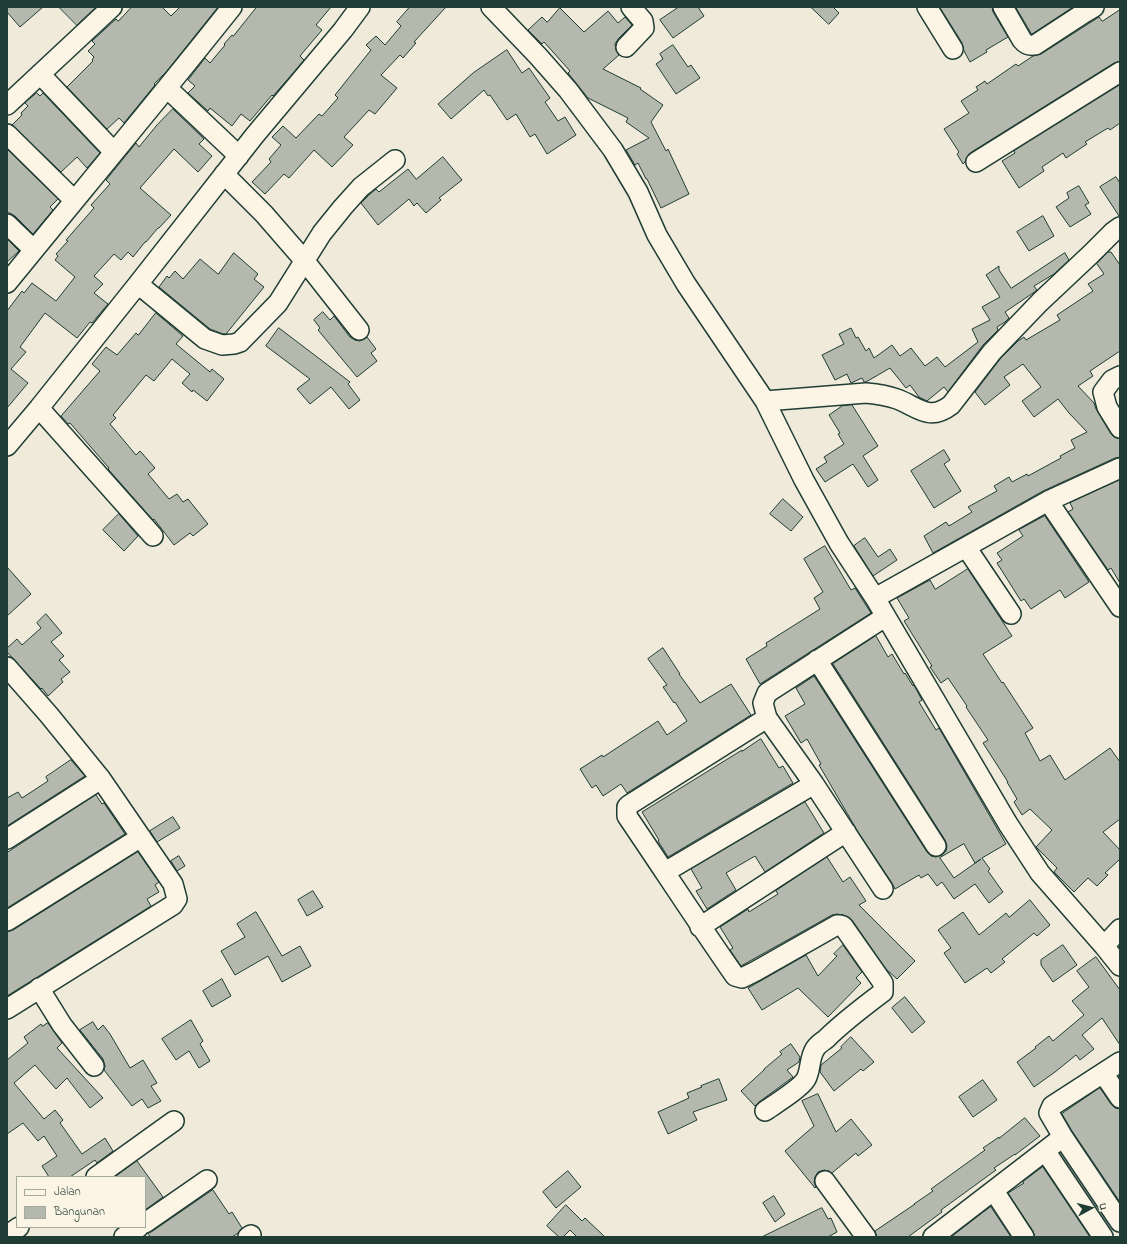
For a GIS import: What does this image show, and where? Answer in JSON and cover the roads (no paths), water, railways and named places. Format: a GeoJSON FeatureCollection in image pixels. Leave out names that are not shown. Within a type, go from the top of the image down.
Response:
{"type":"FeatureCollection","features":[{"type":"Feature","properties":{"kind":"street"},"geometry":{"type":"LineString","coordinates":[[9,99],[40,74],[112,7]]}},
{"type":"Feature","properties":{"kind":"street"},"geometry":{"type":"LineString","coordinates":[[7,283],[232,7]]}},
{"type":"Feature","properties":{"kind":"street"},"geometry":{"type":"LineString","coordinates":[[7,446],[138,284],[255,135],[343,30],[360,7]]}},
{"type":"Feature","properties":{"kind":"street"},"geometry":{"type":"LineString","coordinates":[[492,7],[568,90],[613,150],[638,192],[657,235],[686,284],[765,401],[804,480],[839,543],[874,598],[1008,824],[1040,873],[1120,966]]}},
{"type":"Feature","properties":{"kind":"street"},"geometry":{"type":"LineString","coordinates":[[626,47],[644,28],[643,21],[631,7]]}},
{"type":"Feature","properties":{"kind":"street"},"geometry":{"type":"LineString","coordinates":[[927,7],[953,49]]}},
{"type":"Feature","properties":{"kind":"street"},"geometry":{"type":"LineString","coordinates":[[1003,7],[1022,40],[1025,44],[1030,46],[1035,45],[1086,9]]}},
{"type":"Feature","properties":{"kind":"street"},"geometry":{"type":"LineString","coordinates":[[976,162],[1120,72]]}},
{"type":"Feature","properties":{"kind":"street"},"geometry":{"type":"LineString","coordinates":[[40,74],[114,152]]}},
{"type":"Feature","properties":{"kind":"street"},"geometry":{"type":"LineString","coordinates":[[167,88],[239,156]]}},
{"type":"Feature","properties":{"kind":"street"},"geometry":{"type":"LineString","coordinates":[[7,134],[74,200]]}},
{"type":"Feature","properties":{"kind":"street"},"geometry":{"type":"LineString","coordinates":[[138,284],[205,339],[222,345],[240,342],[278,303],[322,233],[361,187],[395,160]]}},
{"type":"Feature","properties":{"kind":"street"},"geometry":{"type":"LineString","coordinates":[[224,174],[264,214],[304,260],[359,330]]}},
{"type":"Feature","properties":{"kind":"street"},"geometry":{"type":"LineString","coordinates":[[7,224],[34,250]]}},
{"type":"Feature","properties":{"kind":"street"},"geometry":{"type":"LineString","coordinates":[[765,401],[822,396],[881,394],[922,411],[934,413],[943,411],[951,405],[992,352],[1040,302],[1120,227]]}},
{"type":"Feature","properties":{"kind":"street"},"geometry":{"type":"LineString","coordinates":[[1120,376],[1112,380],[1103,392],[1107,407],[1120,428]]}},
{"type":"Feature","properties":{"kind":"street"},"geometry":{"type":"LineString","coordinates":[[39,408],[153,536]]}},
{"type":"Feature","properties":{"kind":"street"},"geometry":{"type":"LineString","coordinates":[[874,598],[1048,501],[1120,468]]}},
{"type":"Feature","properties":{"kind":"street"},"geometry":{"type":"LineString","coordinates":[[1048,501],[1120,607]]}},
{"type":"Feature","properties":{"kind":"street"},"geometry":{"type":"LineString","coordinates":[[966,547],[1011,614]]}},
{"type":"Feature","properties":{"kind":"street"},"geometry":{"type":"LineString","coordinates":[[883,889],[814,784],[767,718],[763,703],[767,693],[885,617]]}},
{"type":"Feature","properties":{"kind":"street"},"geometry":{"type":"LineString","coordinates":[[817,660],[936,846]]}},
{"type":"Feature","properties":{"kind":"street"},"geometry":{"type":"LineString","coordinates":[[7,667],[49,715],[101,780],[173,884],[177,899],[173,905],[7,1008]]}},
{"type":"Feature","properties":{"kind":"street"},"geometry":{"type":"LineString","coordinates":[[765,1111],[798,1088],[806,1080],[811,1058],[815,1049],[883,992],[883,983],[843,926],[840,925],[837,925],[742,978],[735,976],[700,927],[627,816],[627,807],[767,718]]}},
{"type":"Feature","properties":{"kind":"street"},"geometry":{"type":"LineString","coordinates":[[7,840],[101,780]]}},
{"type":"Feature","properties":{"kind":"street"},"geometry":{"type":"LineString","coordinates":[[665,872],[814,784]]}},
{"type":"Feature","properties":{"kind":"street"},"geometry":{"type":"LineString","coordinates":[[700,927],[846,832]]}},
{"type":"Feature","properties":{"kind":"street"},"geometry":{"type":"LineString","coordinates":[[7,921],[141,837]]}},
{"type":"Feature","properties":{"kind":"street"},"geometry":{"type":"LineString","coordinates":[[1104,946],[1120,929]]}},
{"type":"Feature","properties":{"kind":"street"},"geometry":{"type":"LineString","coordinates":[[39,988],[62,1025],[94,1066]]}},
{"type":"Feature","properties":{"kind":"street"},"geometry":{"type":"LineString","coordinates":[[1120,1062],[1052,1106],[1049,1113],[1063,1138],[1120,1222]]}},
{"type":"Feature","properties":{"kind":"street"},"geometry":{"type":"LineString","coordinates":[[1103,1073],[1120,1098]]}},
{"type":"Feature","properties":{"kind":"street"},"geometry":{"type":"LineString","coordinates":[[97,1176],[174,1121]]}},
{"type":"Feature","properties":{"kind":"street"},"geometry":{"type":"LineString","coordinates":[[940,1235],[994,1190],[1063,1138]]}},
{"type":"Feature","properties":{"kind":"street"},"geometry":{"type":"LineString","coordinates":[[1046,1152],[1103,1237]]}},
{"type":"Feature","properties":{"kind":"street"},"geometry":{"type":"LineString","coordinates":[[146,1222],[207,1180]]}},
{"type":"Feature","properties":{"kind":"street"},"geometry":{"type":"LineString","coordinates":[[825,1181],[866,1237]]}},
{"type":"Feature","properties":{"kind":"street"},"geometry":{"type":"LineString","coordinates":[[994,1190],[1024,1237]]}}]}
